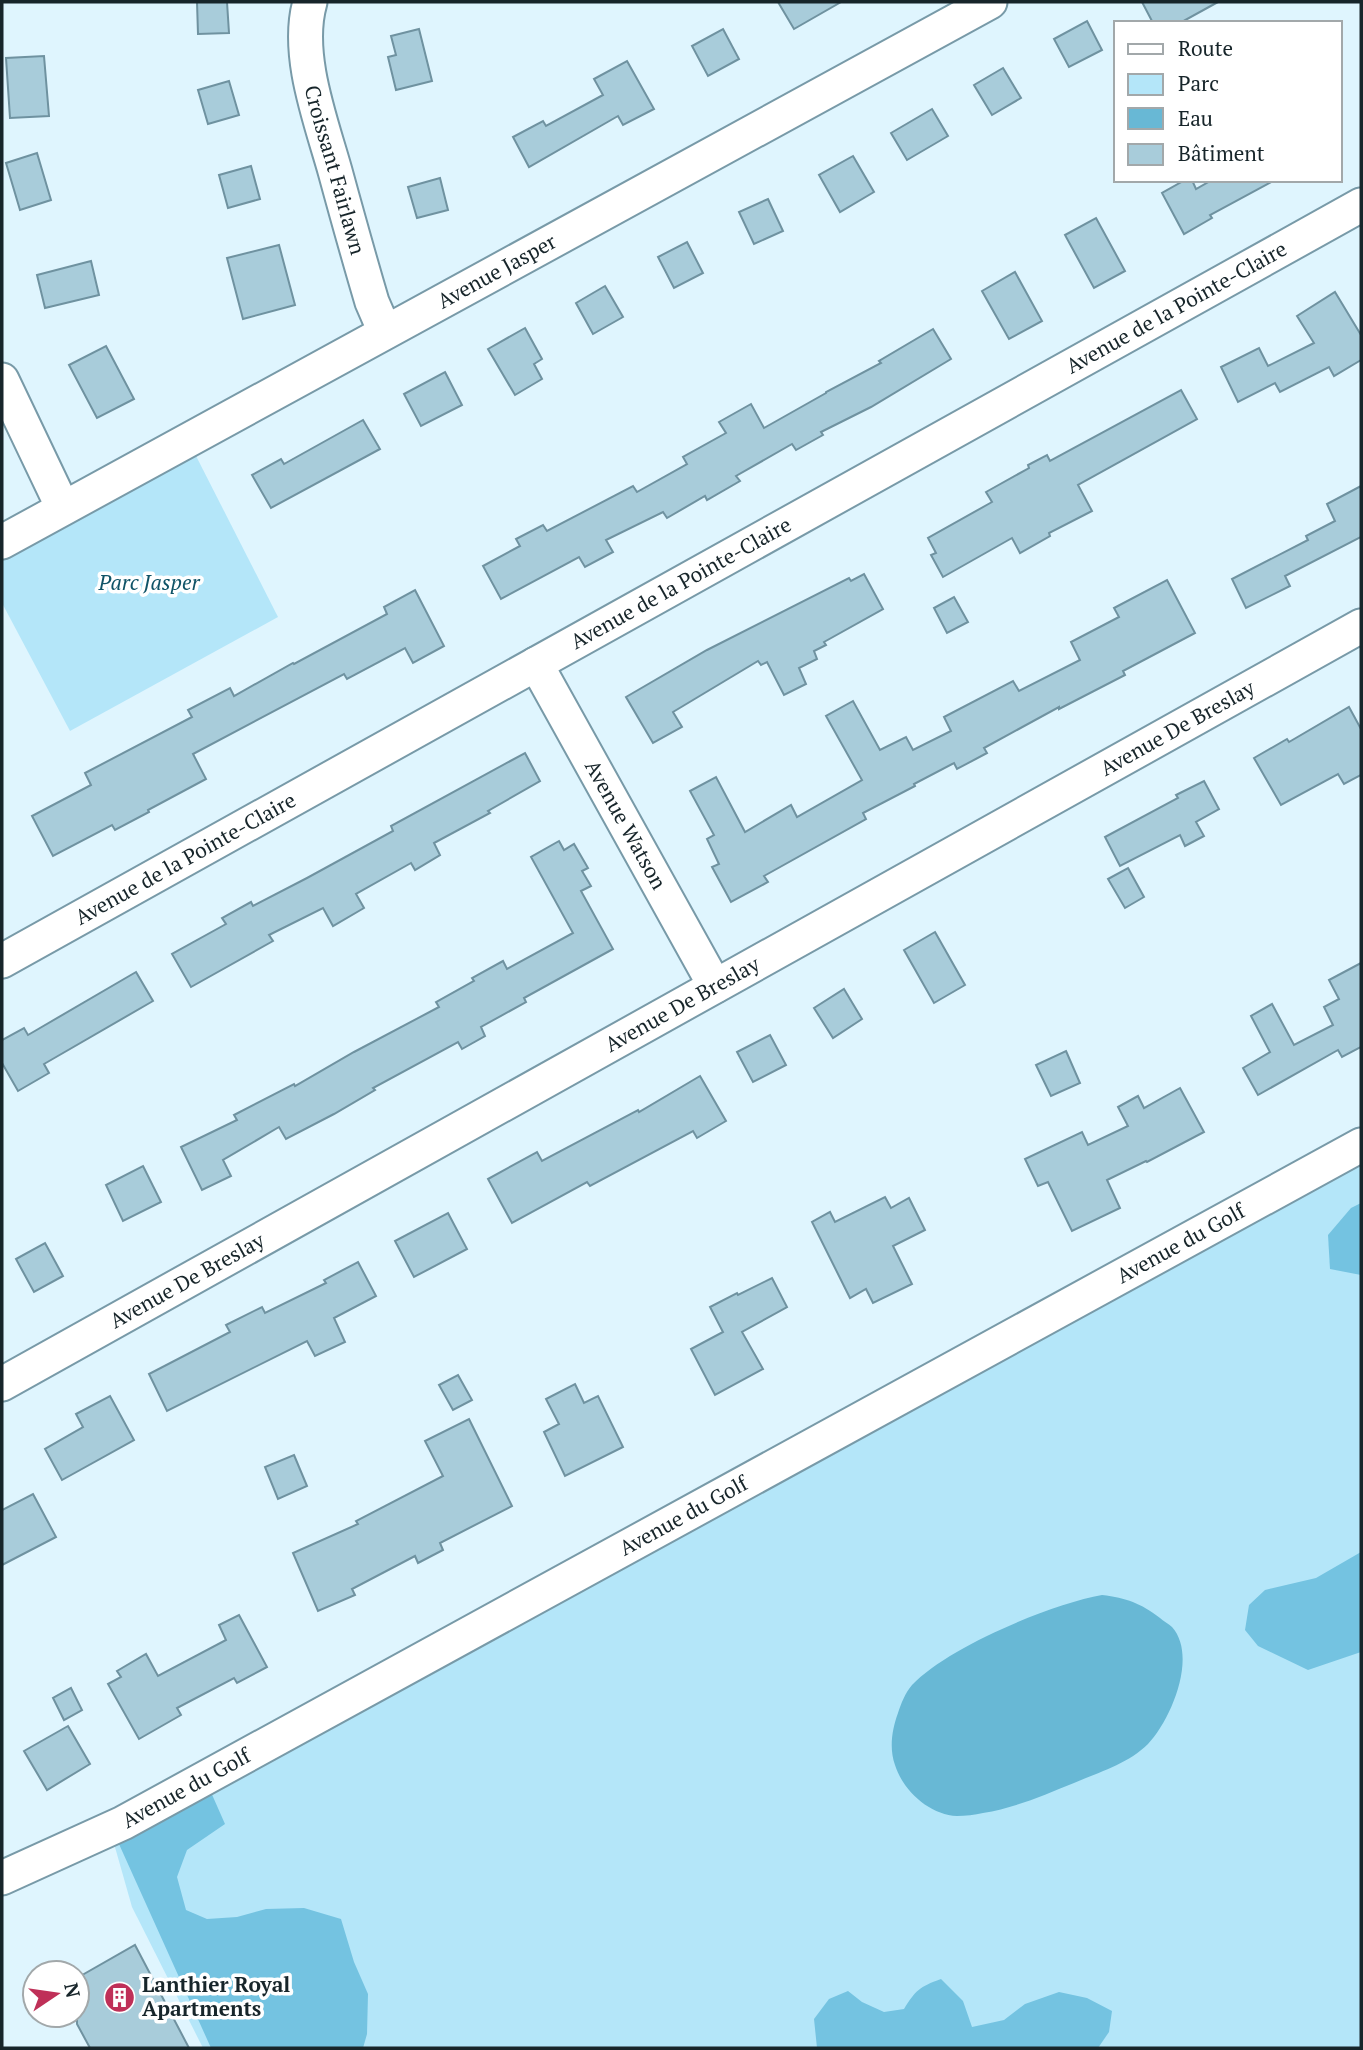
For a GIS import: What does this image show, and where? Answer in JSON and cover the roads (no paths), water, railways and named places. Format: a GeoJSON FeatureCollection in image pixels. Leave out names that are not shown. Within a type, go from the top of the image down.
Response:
{"type":"FeatureCollection","features":[{"type":"Feature","properties":{"kind":"street","name":"Croissant Fairlawn"},"geometry":{"type":"LineString","coordinates":[[310,2],[305,37],[316,105],[372,302],[385,332]]}},
{"type":"Feature","properties":{"kind":"street","name":"Avenue Jasper"},"geometry":{"type":"LineString","coordinates":[[2,542],[990,2]]}},
{"type":"Feature","properties":{"kind":"street","name":"Avenue de la Pointe-Claire"},"geometry":{"type":"LineString","coordinates":[[2,961],[1361,205]]}},
{"type":"Feature","properties":{"kind":"street"},"geometry":{"type":"LineString","coordinates":[[2,380],[63,508]]}},
{"type":"Feature","properties":{"kind":"street","name":"Avenue De Breslay"},"geometry":{"type":"LineString","coordinates":[[2,1384],[1361,626]]}},
{"type":"Feature","properties":{"kind":"street","name":"Avenue Watson"},"geometry":{"type":"LineString","coordinates":[[536,664],[715,986]]}},
{"type":"Feature","properties":{"kind":"street","name":"Avenue du Golf"},"geometry":{"type":"LineString","coordinates":[[2,1878],[123,1823],[1361,1145]]}},
{"type":"Feature","properties":{"kind":"water"},"geometry":{"type":"Polygon","coordinates":[[[1102,1595],[1146,1608],[1172,1627],[1179,1639],[1182,1670],[1173,1704],[1148,1744],[1113,1767],[1029,1801],[995,1811],[967,1816],[947,1815],[919,1800],[904,1784],[892,1752],[896,1719],[903,1699],[912,1685],[950,1656],[1001,1629],[1029,1617],[1102,1595]]]}},
{"type":"Feature","properties":{"kind":"place","name":"Lanthier Royal Apartments"},"geometry":{"type":"Point","coordinates":[119,1997]}},
{"type":"Feature","properties":{"kind":"park label","name":"Parc Jasper"},"geometry":{"type":"Point","coordinates":[149,583]}}]}
